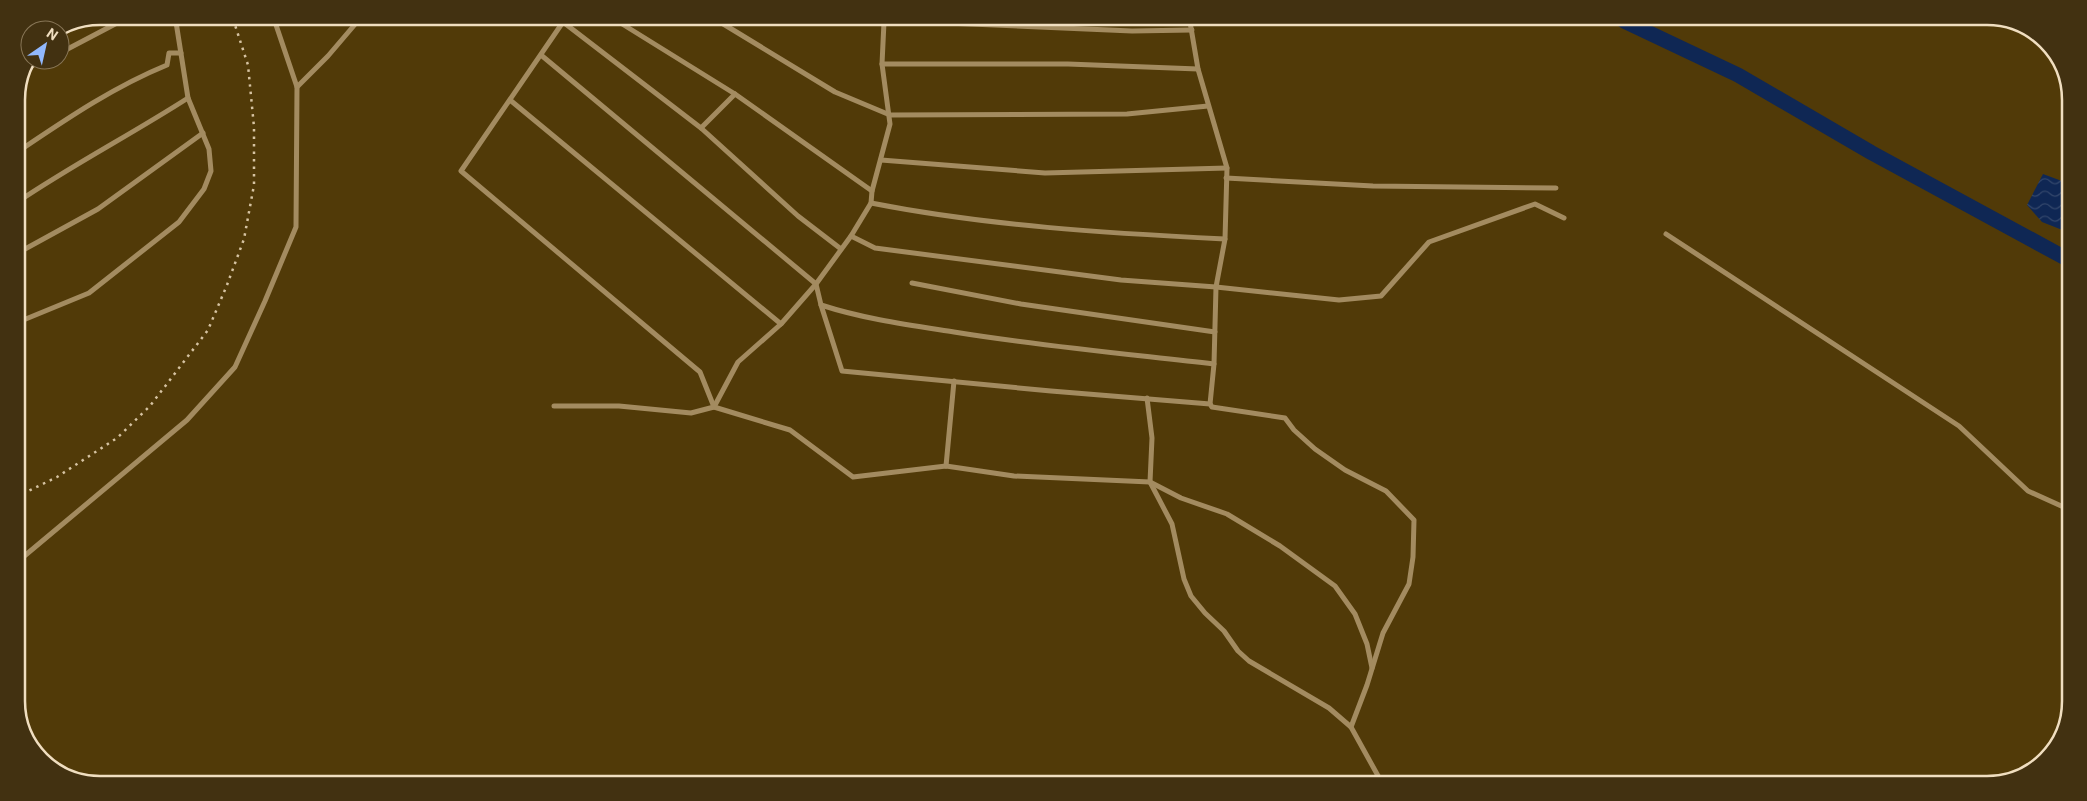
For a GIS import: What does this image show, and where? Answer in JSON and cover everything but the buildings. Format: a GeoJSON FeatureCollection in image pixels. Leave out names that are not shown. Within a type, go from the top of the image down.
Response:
{"type":"FeatureCollection","features":[{"type":"Feature","properties":{"kind":"street"},"geometry":{"type":"LineString","coordinates":[[70,48],[113,25]]}},
{"type":"Feature","properties":{"kind":"street"},"geometry":{"type":"LineString","coordinates":[[25,319],[89,293],[179,222],[204,189],[211,172],[209,149],[188,98],[176,25]]}},
{"type":"Feature","properties":{"kind":"street"},"geometry":{"type":"LineString","coordinates":[[25,555],[187,420],[235,368],[296,227],[297,87],[276,25]]}},
{"type":"Feature","properties":{"kind":"street"},"geometry":{"type":"LineString","coordinates":[[297,87],[328,56],[354,25]]}},
{"type":"Feature","properties":{"kind":"street"},"geometry":{"type":"LineString","coordinates":[[561,25],[461,171],[700,372],[714,407]]}},
{"type":"Feature","properties":{"kind":"street"},"geometry":{"type":"LineString","coordinates":[[567,25],[701,128],[798,216],[841,249]]}},
{"type":"Feature","properties":{"kind":"street"},"geometry":{"type":"LineString","coordinates":[[624,25],[736,94],[872,191]]}},
{"type":"Feature","properties":{"kind":"street"},"geometry":{"type":"LineString","coordinates":[[725,25],[835,92],[890,115],[1127,114],[1208,106]]}},
{"type":"Feature","properties":{"kind":"street"},"geometry":{"type":"LineString","coordinates":[[714,407],[738,362],[781,324],[816,284],[851,236],[871,203],[872,191],[890,124],[882,64],[884,25]]}},
{"type":"Feature","properties":{"kind":"street"},"geometry":{"type":"LineString","coordinates":[[990,25],[1132,31],[1192,30]]}},
{"type":"Feature","properties":{"kind":"street"},"geometry":{"type":"LineString","coordinates":[[1191,25],[1198,69],[1226,168],[1226,239],[1216,287],[1214,364],[1210,404]]}},
{"type":"Feature","properties":{"kind":"street"},"geometry":{"type":"LineString","coordinates":[[25,147],[128,81],[167,65],[169,53],[181,53]]}},
{"type":"Feature","properties":{"kind":"street"},"geometry":{"type":"LineString","coordinates":[[541,55],[816,284],[820,305],[842,371],[1210,404],[1212,408],[1284,418],[1315,449],[1345,470],[1386,491],[1414,520],[1413,557],[1409,584],[1383,634],[1351,727]]}},
{"type":"Feature","properties":{"kind":"street"},"geometry":{"type":"LineString","coordinates":[[882,64],[1068,64],[1198,69]]}},
{"type":"Feature","properties":{"kind":"street"},"geometry":{"type":"LineString","coordinates":[[701,128],[736,94]]}},
{"type":"Feature","properties":{"kind":"street"},"geometry":{"type":"LineString","coordinates":[[25,197],[88,156],[139,129],[188,98]]}},
{"type":"Feature","properties":{"kind":"street"},"geometry":{"type":"LineString","coordinates":[[510,100],[781,324]]}},
{"type":"Feature","properties":{"kind":"street"},"geometry":{"type":"LineString","coordinates":[[25,249],[98,209],[203,133]]}},
{"type":"Feature","properties":{"kind":"street"},"geometry":{"type":"LineString","coordinates":[[881,160],[1045,173],[1226,168]]}},
{"type":"Feature","properties":{"kind":"street"},"geometry":{"type":"LineString","coordinates":[[1226,178],[1373,186],[1556,188]]}},
{"type":"Feature","properties":{"kind":"street"},"geometry":{"type":"LineString","coordinates":[[871,203],[924,214],[1087,232],[1226,239]]}},
{"type":"Feature","properties":{"kind":"street"},"geometry":{"type":"LineString","coordinates":[[851,236],[875,248],[1112,279],[1216,287],[1339,300],[1381,296],[1429,242],[1535,204],[1564,218]]}},
{"type":"Feature","properties":{"kind":"street"},"geometry":{"type":"LineString","coordinates":[[1666,234],[1958,426],[2028,491],[2062,507]]}},
{"type":"Feature","properties":{"kind":"street"},"geometry":{"type":"LineString","coordinates":[[912,283],[1021,304],[1215,332]]}},
{"type":"Feature","properties":{"kind":"street"},"geometry":{"type":"LineString","coordinates":[[820,305],[853,316],[1014,342],[1214,364]]}},
{"type":"Feature","properties":{"kind":"street"},"geometry":{"type":"LineString","coordinates":[[946,466],[954,381]]}},
{"type":"Feature","properties":{"kind":"street"},"geometry":{"type":"LineString","coordinates":[[1147,398],[1152,438],[1150,482],[1172,524],[1184,579],[1191,596],[1224,631],[1238,651],[1248,661],[1329,708],[1351,727],[1378,776]]}},
{"type":"Feature","properties":{"kind":"street"},"geometry":{"type":"LineString","coordinates":[[554,406],[619,406],[691,414],[714,407],[790,430],[852,477],[946,466],[1014,476],[1150,482],[1181,498],[1227,514],[1280,546],[1335,586],[1355,614],[1367,644],[1372,668]]}},
{"type":"Feature","properties":{"kind":"water"},"geometry":{"type":"Polygon","coordinates":[[[2043,174],[2062,181],[2062,230],[2042,222],[2027,205],[2043,174]]]}},
{"type":"Feature","properties":{"kind":"waterway"},"geometry":{"type":"LineString","coordinates":[[1632,25],[1738,75],[1872,153],[2062,256]]}},
{"type":"Feature","properties":{"kind":"railway"},"geometry":{"type":"LineString","coordinates":[[25,493],[57,477],[117,438],[150,406],[208,330],[244,239],[254,185],[254,127],[248,65],[235,25]]}}]}
